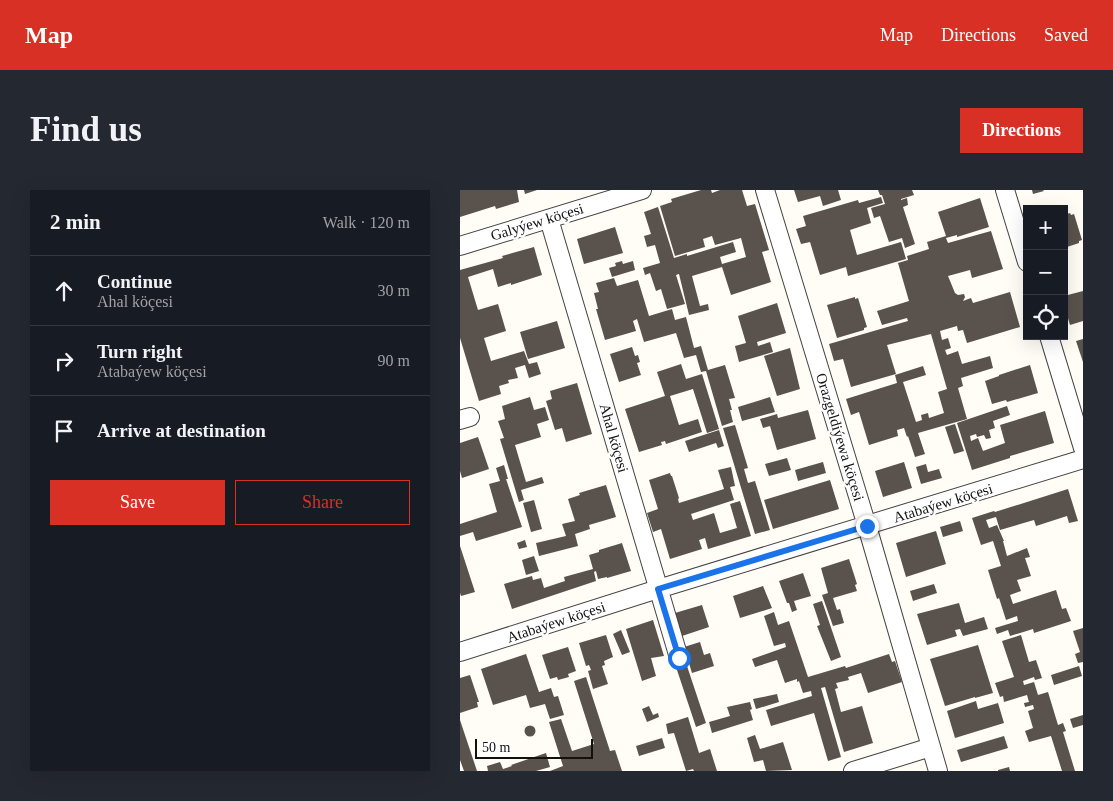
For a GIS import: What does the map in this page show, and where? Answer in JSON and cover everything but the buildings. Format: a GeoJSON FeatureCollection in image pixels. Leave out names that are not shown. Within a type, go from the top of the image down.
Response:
{"type":"FeatureCollection","features":[{"type":"Feature","properties":{"kind":"street","name":"Galyýew köçesi"},"geometry":{"type":"LineString","coordinates":[[460,246],[642,190]]}},
{"type":"Feature","properties":{"kind":"street","name":"Orazgeldiýewa köçesi"},"geometry":{"type":"LineString","coordinates":[[765,190],[867,526],[938,771]]}},
{"type":"Feature","properties":{"kind":"street"},"geometry":{"type":"LineString","coordinates":[[1005,190],[1023,250]]}},
{"type":"Feature","properties":{"kind":"street","name":"Ahal köçesi"},"geometry":{"type":"LineString","coordinates":[[549,219],[679,658]]}},
{"type":"Feature","properties":{"kind":"street"},"geometry":{"type":"LineString","coordinates":[[1050,340],[1083,448]]}},
{"type":"Feature","properties":{"kind":"street","name":"Atabaýew köçesi"},"geometry":{"type":"LineString","coordinates":[[460,652],[658,589],[1083,459]]}},
{"type":"Feature","properties":{"kind":"street"},"geometry":{"type":"LineString","coordinates":[[853,771],[931,747]]}},
{"type":"Feature","properties":{"kind":"route"},"geometry":{"type":"LineString","coordinates":[[679,658],[658,589],[867,526]]}}]}
